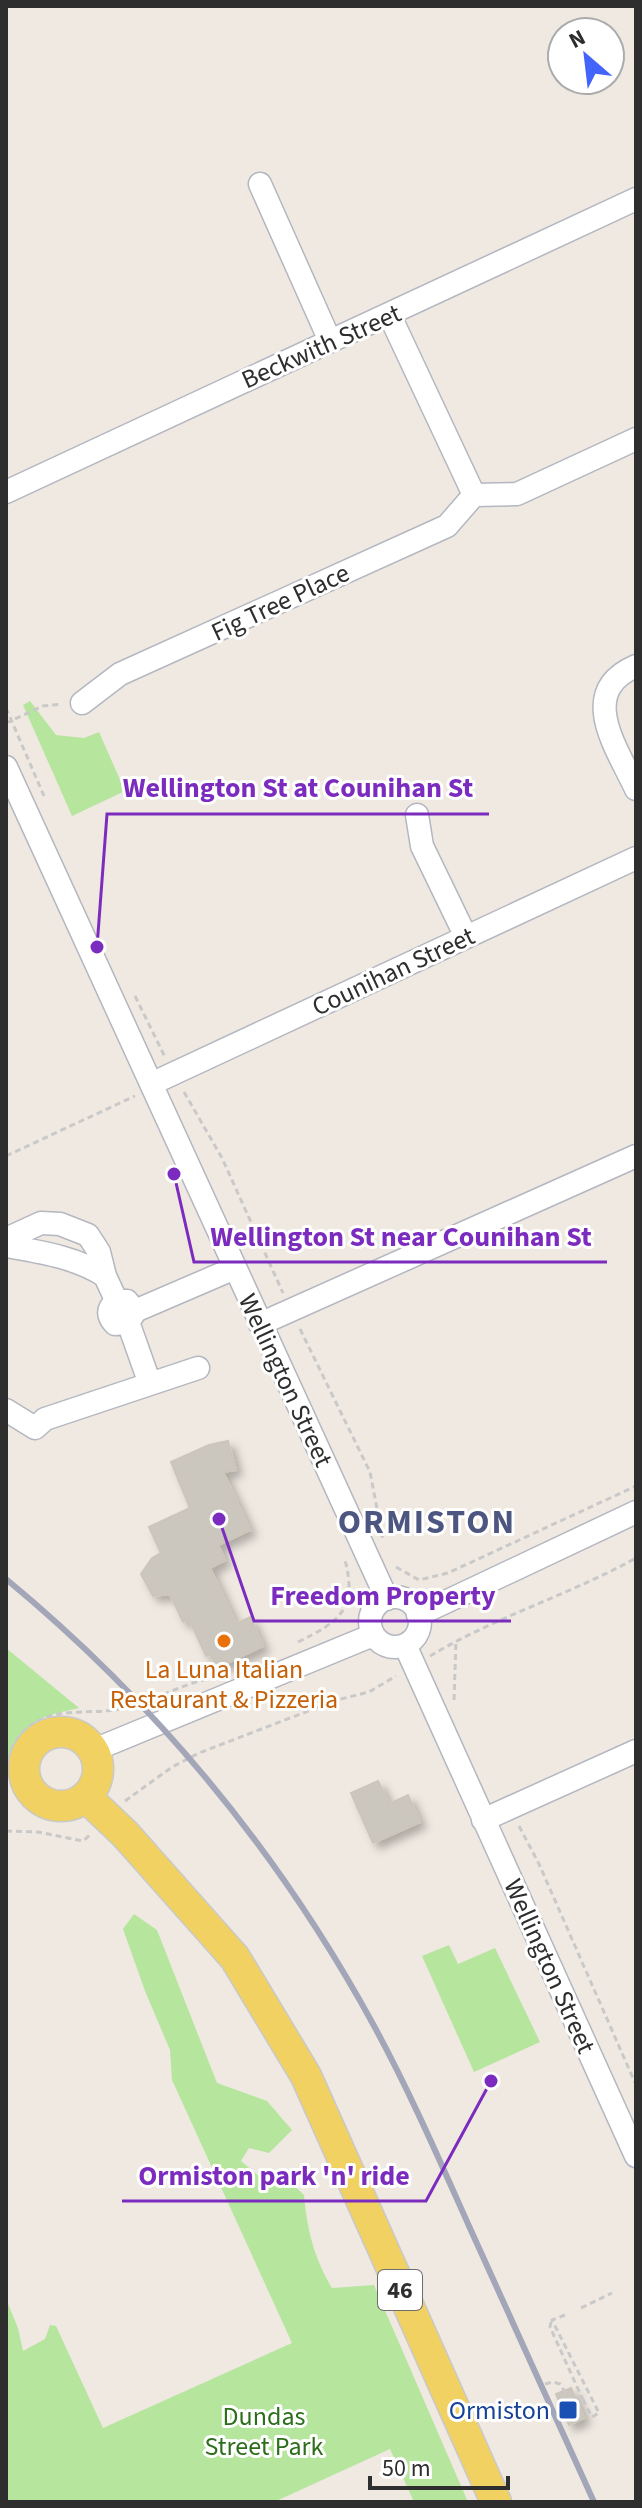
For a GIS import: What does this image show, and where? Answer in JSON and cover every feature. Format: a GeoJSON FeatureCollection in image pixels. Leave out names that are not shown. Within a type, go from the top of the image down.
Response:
{"type":"FeatureCollection","features":[{"type":"Feature","properties":{"kind":"main road"},"geometry":{"type":"LineString","coordinates":[[61,1731],[71,1732],[94,1750],[98,1774],[86,1797],[66,1806],[55,1806],[35,1796],[17,1792],[25,1759],[35,1742],[43,1736],[61,1731]]}},
{"type":"Feature","properties":{"kind":"main road","name":"46"},"geometry":{"type":"LineString","coordinates":[[86,1797],[108,1817],[235,1958],[306,2076],[496,2502]]}},
{"type":"Feature","properties":{"kind":"street"},"geometry":{"type":"LineString","coordinates":[[260,184],[330,341]]}},
{"type":"Feature","properties":{"kind":"street","name":"Beckwith Street"},"geometry":{"type":"LineString","coordinates":[[6,492],[636,199]]}},
{"type":"Feature","properties":{"kind":"street"},"geometry":{"type":"LineString","coordinates":[[390,316],[474,495],[517,494],[636,439]]}},
{"type":"Feature","properties":{"kind":"street","name":"Fig Tree Place"},"geometry":{"type":"LineString","coordinates":[[82,703],[120,674],[447,526],[474,495]]}},
{"type":"Feature","properties":{"kind":"street"},"geometry":{"type":"LineString","coordinates":[[636,666],[627,670],[606,691],[603,718],[636,789]]}},
{"type":"Feature","properties":{"kind":"street","name":"Wellington Street"},"geometry":{"type":"LineString","coordinates":[[6,767],[387,1599]]}},
{"type":"Feature","properties":{"kind":"street"},"geometry":{"type":"LineString","coordinates":[[417,815],[422,846],[466,937]]}},
{"type":"Feature","properties":{"kind":"street","name":"Counihan Street"},"geometry":{"type":"LineString","coordinates":[[151,1084],[636,858]]}},
{"type":"Feature","properties":{"kind":"street"},"geometry":{"type":"LineString","coordinates":[[260,1324],[636,1156]]}},
{"type":"Feature","properties":{"kind":"street"},"geometry":{"type":"LineString","coordinates":[[6,1239],[41,1223],[60,1224],[88,1235],[99,1252],[105,1276],[128,1310],[150,1384]]}},
{"type":"Feature","properties":{"kind":"street"},"geometry":{"type":"LineString","coordinates":[[6,1246],[89,1265],[105,1276]]}},
{"type":"Feature","properties":{"kind":"street"},"geometry":{"type":"LineString","coordinates":[[128,1310],[233,1264]]}},
{"type":"Feature","properties":{"kind":"street"},"geometry":{"type":"LineString","coordinates":[[6,1410],[35,1428],[45,1419],[198,1368]]}},
{"type":"Feature","properties":{"kind":"street"},"geometry":{"type":"LineString","coordinates":[[418,1615],[636,1512]]}},
{"type":"Feature","properties":{"kind":"street"},"geometry":{"type":"LineString","coordinates":[[387,1599],[406,1600],[418,1615],[418,1632],[410,1655],[387,1646],[373,1635],[372,1614],[387,1599]]}},
{"type":"Feature","properties":{"kind":"street"},"geometry":{"type":"LineString","coordinates":[[94,1750],[373,1635]]}},
{"type":"Feature","properties":{"kind":"street","name":"Wellington Street"},"geometry":{"type":"LineString","coordinates":[[410,1655],[636,2156]]}},
{"type":"Feature","properties":{"kind":"street"},"geometry":{"type":"LineString","coordinates":[[483,1820],[636,1751]]}},
{"type":"Feature","properties":{"kind":"path"},"geometry":{"type":"LineString","coordinates":[[8,722],[43,706],[82,703]]}},
{"type":"Feature","properties":{"kind":"path"},"geometry":{"type":"LineString","coordinates":[[6,708],[8,722],[48,808]]}},
{"type":"Feature","properties":{"kind":"path"},"geometry":{"type":"LineString","coordinates":[[133,992],[173,1073],[222,1158],[370,1472],[382,1523],[383,1549]]}},
{"type":"Feature","properties":{"kind":"path"},"geometry":{"type":"LineString","coordinates":[[6,1156],[131,1100],[151,1084]]}},
{"type":"Feature","properties":{"kind":"path"},"geometry":{"type":"LineString","coordinates":[[395,1566],[419,1580],[448,1573],[636,1486]]}},
{"type":"Feature","properties":{"kind":"path"},"geometry":{"type":"LineString","coordinates":[[294,1644],[326,1627],[345,1609],[350,1596],[344,1556]]}},
{"type":"Feature","properties":{"kind":"path"},"geometry":{"type":"LineString","coordinates":[[6,1831],[38,1832],[83,1841],[130,1796],[199,1753],[324,1704],[369,1692],[410,1655],[456,1640],[603,1576],[636,1558]]}},
{"type":"Feature","properties":{"kind":"path"},"geometry":{"type":"LineString","coordinates":[[454,1712],[456,1640]]}},
{"type":"Feature","properties":{"kind":"path"},"geometry":{"type":"LineString","coordinates":[[7,1755],[24,1731],[49,1715],[129,1707],[196,1681],[220,1677]]}},
{"type":"Feature","properties":{"kind":"path"},"geometry":{"type":"LineString","coordinates":[[510,1808],[539,1864],[636,2085]]}},
{"type":"Feature","properties":{"kind":"path"},"geometry":{"type":"LineString","coordinates":[[581,2308],[612,2293]]}},
{"type":"Feature","properties":{"kind":"path"},"geometry":{"type":"LineString","coordinates":[[552,2320],[565,2315]]}},
{"type":"Feature","properties":{"kind":"path"},"geometry":{"type":"LineString","coordinates":[[552,2320],[599,2413],[592,2417],[550,2327],[552,2320]]}},
{"type":"Feature","properties":{"kind":"path"},"geometry":{"type":"LineString","coordinates":[[545,2384],[560,2384],[572,2404],[583,2400]]}},
{"type":"Feature","properties":{"kind":"green space"},"geometry":{"type":"Polygon","coordinates":[[[30,701],[56,735],[84,738],[99,732],[125,791],[72,816],[23,705],[30,701]]]}},
{"type":"Feature","properties":{"kind":"green space"},"geometry":{"type":"Polygon","coordinates":[[[6,1648],[79,1708],[32,1724],[18,1740],[6,1770],[6,1648]]]}},
{"type":"Feature","properties":{"kind":"green space","name":"Dundas Street Park"},"geometry":{"type":"Polygon","coordinates":[[[134,1914],[157,1930],[217,2083],[267,2101],[292,2130],[269,2153],[249,2148],[241,2161],[261,2178],[279,2171],[304,2195],[312,2243],[332,2288],[374,2285],[468,2502],[414,2502],[390,2449],[274,2502],[6,2502],[6,2299],[23,2351],[45,2339],[50,2325],[56,2326],[103,2428],[292,2343],[172,2080],[170,2050],[123,1929],[134,1914]]]}},
{"type":"Feature","properties":{"kind":"green space"},"geometry":{"type":"Polygon","coordinates":[[[449,1945],[458,1964],[495,1948],[540,2042],[474,2072],[422,1956],[449,1945]]]}},
{"type":"Feature","properties":{"kind":"building"},"geometry":{"type":"Polygon","coordinates":[[[228,1441],[236,1470],[223,1472],[250,1530],[218,1545],[225,1560],[210,1568],[236,1624],[250,1617],[263,1646],[217,1668],[210,1654],[206,1656],[189,1619],[183,1622],[170,1594],[153,1596],[141,1574],[152,1558],[161,1553],[149,1527],[190,1508],[171,1462],[209,1445],[228,1441]]]}},
{"type":"Feature","properties":{"kind":"building"},"geometry":{"type":"Polygon","coordinates":[[[378,1781],[389,1804],[408,1795],[420,1822],[373,1843],[351,1793],[378,1781]]]}},
{"type":"Feature","properties":{"kind":"building"},"geometry":{"type":"Polygon","coordinates":[[[571,2388],[584,2418],[569,2425],[556,2394],[571,2388]]]}},
{"type":"Feature","properties":{"kind":"railway"},"geometry":{"type":"LineString","coordinates":[[6,1579],[114,1677],[164,1729],[256,1841],[337,1961],[411,2099],[594,2502]]}},
{"type":"Feature","properties":{"kind":"place","name":"Wellington St at Counihan St"},"geometry":{"type":"Point","coordinates":[97,947]}},
{"type":"Feature","properties":{"kind":"place","name":"Wellington St near Counihan St"},"geometry":{"type":"Point","coordinates":[174,1174]}},
{"type":"Feature","properties":{"kind":"place","name":"Freedom Property"},"geometry":{"type":"Point","coordinates":[219,1519]}},
{"type":"Feature","properties":{"kind":"place","name":"La Luna Italian Restaurant & Pizzeria"},"geometry":{"type":"Point","coordinates":[224,1641]}},
{"type":"Feature","properties":{"kind":"place","name":"Ormiston park 'n' ride"},"geometry":{"type":"Point","coordinates":[491,2081]}},
{"type":"Feature","properties":{"kind":"place","name":"Ormiston"},"geometry":{"type":"Point","coordinates":[568,2410]}},
{"type":"Feature","properties":{"kind":"district","name":"ORMISTON"},"geometry":{"type":"Point","coordinates":[427,1521]}}]}
